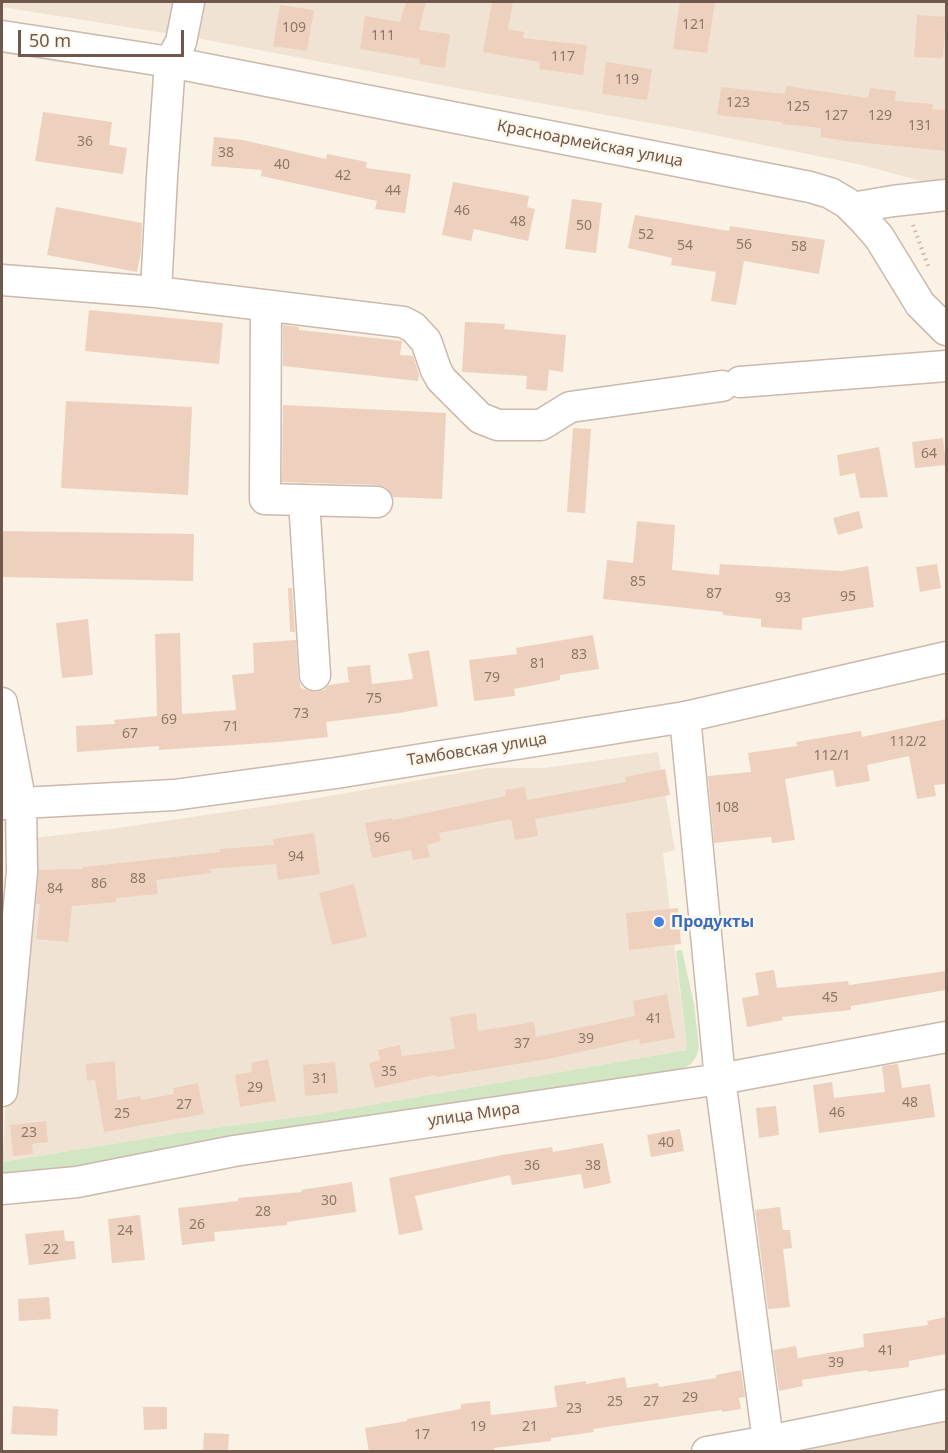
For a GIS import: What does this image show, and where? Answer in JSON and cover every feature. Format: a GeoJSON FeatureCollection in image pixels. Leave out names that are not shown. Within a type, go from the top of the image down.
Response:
{"type":"FeatureCollection","features":[{"type":"Feature","properties":{"kind":"street"},"geometry":{"type":"LineString","coordinates":[[156,292],[170,62],[181,42],[189,2]]}},
{"type":"Feature","properties":{"kind":"street","name":"Красноармейская улица"},"geometry":{"type":"LineString","coordinates":[[2,36],[170,62],[810,187],[830,193],[852,208],[879,237],[920,304],[946,330]]}},
{"type":"Feature","properties":{"kind":"street"},"geometry":{"type":"LineString","coordinates":[[852,208],[946,195]]}},
{"type":"Feature","properties":{"kind":"street"},"geometry":{"type":"LineString","coordinates":[[2,280],[156,292],[403,322],[413,327],[426,341],[435,370],[441,379],[480,418],[498,425],[541,425],[570,407],[731,384],[946,366]]}},
{"type":"Feature","properties":{"kind":"street"},"geometry":{"type":"LineString","coordinates":[[266,306],[265,499],[377,502]]}},
{"type":"Feature","properties":{"kind":"street"},"geometry":{"type":"LineString","coordinates":[[304,500],[315,675]]}},
{"type":"Feature","properties":{"kind":"street","name":"Тамбовская улица"},"geometry":{"type":"LineString","coordinates":[[11,804],[174,795],[336,773],[685,717],[946,657]]}},
{"type":"Feature","properties":{"kind":"street"},"geometry":{"type":"LineString","coordinates":[[2,703],[11,804],[22,872],[2,1091]]}},
{"type":"Feature","properties":{"kind":"street"},"geometry":{"type":"LineString","coordinates":[[685,717],[720,1079],[768,1442]]}},
{"type":"Feature","properties":{"kind":"street","name":"улица Мира"},"geometry":{"type":"LineString","coordinates":[[2,1189],[77,1182],[234,1150],[720,1079],[946,1037]]}},
{"type":"Feature","properties":{"kind":"street"},"geometry":{"type":"LineString","coordinates":[[707,1452],[768,1442],[946,1405]]}},
{"type":"Feature","properties":{"kind":"shaded area"},"geometry":{"type":"Polygon","coordinates":[[[2,2],[946,2],[946,186],[862,165],[689,130],[202,39],[2,7],[2,2]]]}},
{"type":"Feature","properties":{"kind":"shaded area"},"geometry":{"type":"Polygon","coordinates":[[[658,752],[675,850],[663,853],[687,1050],[313,1115],[198,1130],[2,1162],[9,1058],[33,838],[111,829],[307,800],[487,768],[545,768],[658,752]]]}},
{"type":"Feature","properties":{"kind":"shaded area"},"geometry":{"type":"Polygon","coordinates":[[[946,1411],[946,1451],[733,1451],[946,1411]]]}},
{"type":"Feature","properties":{"kind":"green space"},"geometry":{"type":"Polygon","coordinates":[[[682,950],[694,1004],[699,1047],[691,1064],[673,1075],[254,1147],[2,1176],[2,1162],[198,1130],[313,1115],[687,1050],[676,951],[682,950]]]}},
{"type":"Feature","properties":{"kind":"building"},"geometry":{"type":"Polygon","coordinates":[[[406,2],[426,2],[419,30],[450,34],[445,68],[419,64],[420,59],[360,49],[365,16],[400,22],[406,2]]]}},
{"type":"Feature","properties":{"kind":"building"},"geometry":{"type":"Polygon","coordinates":[[[492,2],[513,2],[508,29],[524,32],[523,38],[587,45],[583,75],[539,69],[540,62],[483,52],[492,2]]]}},
{"type":"Feature","properties":{"kind":"building"},"geometry":{"type":"Polygon","coordinates":[[[680,2],[715,2],[707,53],[673,49],[680,2]]]}},
{"type":"Feature","properties":{"kind":"building"},"geometry":{"type":"Polygon","coordinates":[[[280,5],[314,10],[307,51],[273,46],[280,5]]]}},
{"type":"Feature","properties":{"kind":"building"},"geometry":{"type":"Polygon","coordinates":[[[917,15],[946,17],[943,58],[914,57],[917,15]]]}},
{"type":"Feature","properties":{"kind":"building"},"geometry":{"type":"Polygon","coordinates":[[[606,62],[652,69],[647,100],[602,94],[606,62]]]}},
{"type":"Feature","properties":{"kind":"building"},"geometry":{"type":"Polygon","coordinates":[[[786,86],[868,98],[870,88],[896,91],[895,101],[933,104],[932,109],[946,110],[946,151],[820,137],[821,128],[717,115],[721,87],[785,94],[786,86]]]}},
{"type":"Feature","properties":{"kind":"building"},"geometry":{"type":"Polygon","coordinates":[[[43,112],[112,122],[109,145],[127,148],[123,174],[35,161],[43,112]]]}},
{"type":"Feature","properties":{"kind":"building"},"geometry":{"type":"Polygon","coordinates":[[[214,137],[243,140],[326,159],[327,154],[367,162],[366,168],[411,174],[405,213],[375,209],[377,201],[261,176],[262,170],[211,166],[214,137]]]}},
{"type":"Feature","properties":{"kind":"building"},"geometry":{"type":"Polygon","coordinates":[[[453,182],[529,196],[527,207],[535,209],[528,241],[474,229],[471,241],[442,235],[453,182]]]}},
{"type":"Feature","properties":{"kind":"building"},"geometry":{"type":"Polygon","coordinates":[[[572,199],[602,203],[596,253],[565,249],[572,199]]]}},
{"type":"Feature","properties":{"kind":"building"},"geometry":{"type":"Polygon","coordinates":[[[56,207],[142,223],[141,251],[137,272],[47,255],[56,207]]]}},
{"type":"Feature","properties":{"kind":"building"},"geometry":{"type":"Polygon","coordinates":[[[635,215],[729,231],[730,226],[825,240],[819,274],[744,261],[736,305],[711,301],[716,272],[671,265],[672,258],[628,248],[635,215]]]}},
{"type":"Feature","properties":{"kind":"building"},"geometry":{"type":"Polygon","coordinates":[[[89,310],[223,323],[219,364],[85,351],[89,310]]]}},
{"type":"Feature","properties":{"kind":"building"},"geometry":{"type":"Polygon","coordinates":[[[465,322],[505,324],[504,329],[566,335],[563,372],[549,370],[547,391],[526,389],[527,376],[462,372],[465,322]]]}},
{"type":"Feature","properties":{"kind":"building"},"geometry":{"type":"Polygon","coordinates":[[[283,325],[299,327],[299,330],[402,341],[400,355],[413,356],[419,374],[418,381],[283,366],[283,325]]]}},
{"type":"Feature","properties":{"kind":"building"},"geometry":{"type":"Polygon","coordinates":[[[66,401],[192,407],[188,495],[61,488],[66,401]]]}},
{"type":"Feature","properties":{"kind":"building"},"geometry":{"type":"Polygon","coordinates":[[[283,405],[446,413],[442,499],[393,497],[386,488],[377,485],[282,482],[283,405]]]}},
{"type":"Feature","properties":{"kind":"building"},"geometry":{"type":"Polygon","coordinates":[[[573,428],[591,429],[585,513],[567,512],[573,428]]]}},
{"type":"Feature","properties":{"kind":"building"},"geometry":{"type":"Polygon","coordinates":[[[943,438],[946,465],[915,468],[912,442],[943,438]]]}},
{"type":"Feature","properties":{"kind":"building"},"geometry":{"type":"Polygon","coordinates":[[[879,447],[888,497],[860,498],[855,473],[840,476],[837,455],[879,447]]]}},
{"type":"Feature","properties":{"kind":"building"},"geometry":{"type":"Polygon","coordinates":[[[859,511],[863,528],[838,535],[833,518],[859,511]]]}},
{"type":"Feature","properties":{"kind":"building"},"geometry":{"type":"Polygon","coordinates":[[[637,521],[675,525],[672,570],[719,575],[720,564],[842,571],[868,566],[874,607],[802,618],[802,630],[761,627],[761,619],[723,615],[723,612],[603,599],[607,560],[633,563],[637,521]]]}},
{"type":"Feature","properties":{"kind":"building"},"geometry":{"type":"Polygon","coordinates":[[[2,531],[194,534],[193,581],[2,577],[2,531]]]}},
{"type":"Feature","properties":{"kind":"building"},"geometry":{"type":"Polygon","coordinates":[[[937,564],[941,588],[920,592],[916,567],[937,564]]]}},
{"type":"Feature","properties":{"kind":"building"},"geometry":{"type":"Polygon","coordinates":[[[288,588],[292,588],[295,632],[290,632],[288,588]]]}},
{"type":"Feature","properties":{"kind":"building"},"geometry":{"type":"Polygon","coordinates":[[[88,619],[93,675],[62,678],[56,623],[88,619]]]}},
{"type":"Feature","properties":{"kind":"building"},"geometry":{"type":"Polygon","coordinates":[[[180,633],[182,714],[236,710],[232,675],[254,673],[253,643],[296,640],[301,688],[315,692],[324,690],[329,685],[349,682],[347,667],[370,665],[372,684],[413,679],[408,654],[429,650],[438,706],[326,722],[328,737],[159,750],[159,746],[77,752],[76,726],[115,724],[114,720],[157,716],[155,634],[180,633]]]}},
{"type":"Feature","properties":{"kind":"building"},"geometry":{"type":"Polygon","coordinates":[[[593,635],[599,669],[560,675],[560,680],[514,689],[515,696],[474,701],[469,660],[517,654],[516,648],[593,635]]]}},
{"type":"Feature","properties":{"kind":"building"},"geometry":{"type":"Polygon","coordinates":[[[946,719],[946,784],[934,785],[936,796],[917,799],[909,756],[867,765],[870,781],[836,787],[833,770],[785,779],[795,840],[772,843],[771,837],[714,843],[708,776],[751,772],[748,753],[797,746],[796,742],[861,731],[862,737],[946,719]]]}},
{"type":"Feature","properties":{"kind":"building"},"geometry":{"type":"Polygon","coordinates":[[[665,769],[670,795],[535,819],[538,836],[515,840],[511,819],[439,833],[441,841],[427,845],[430,857],[413,860],[411,850],[372,858],[365,823],[392,818],[393,820],[506,796],[505,790],[525,787],[527,800],[626,782],[625,777],[665,769]]]}},
{"type":"Feature","properties":{"kind":"building"},"geometry":{"type":"Polygon","coordinates":[[[314,833],[320,874],[278,880],[276,864],[210,869],[211,873],[156,880],[158,894],[116,898],[116,902],[72,906],[68,942],[36,939],[40,904],[36,904],[39,870],[83,869],[83,867],[220,852],[220,849],[274,845],[273,839],[314,833]]]}},
{"type":"Feature","properties":{"kind":"building"},"geometry":{"type":"Polygon","coordinates":[[[354,884],[367,937],[332,945],[319,893],[354,884]]]}},
{"type":"Feature","properties":{"kind":"building"},"geometry":{"type":"Polygon","coordinates":[[[678,908],[681,944],[629,950],[626,913],[678,908]]]}},
{"type":"Feature","properties":{"kind":"building"},"geometry":{"type":"Polygon","coordinates":[[[774,970],[777,988],[848,981],[849,985],[946,971],[946,990],[851,1006],[851,1010],[782,1017],[783,1020],[747,1027],[742,998],[759,995],[755,973],[774,970]]]}},
{"type":"Feature","properties":{"kind":"building"},"geometry":{"type":"Polygon","coordinates":[[[667,994],[675,1038],[640,1044],[639,1039],[548,1059],[436,1077],[435,1075],[375,1088],[369,1063],[380,1060],[378,1050],[400,1045],[402,1056],[455,1049],[450,1017],[476,1013],[478,1031],[534,1022],[536,1037],[635,1016],[633,1001],[667,994]]]}},
{"type":"Feature","properties":{"kind":"building"},"geometry":{"type":"Polygon","coordinates":[[[268,1059],[276,1101],[240,1107],[235,1075],[252,1072],[251,1063],[268,1059]]]}},
{"type":"Feature","properties":{"kind":"building"},"geometry":{"type":"Polygon","coordinates":[[[115,1061],[117,1100],[140,1096],[141,1100],[174,1094],[173,1088],[198,1083],[204,1114],[104,1132],[95,1080],[87,1081],[86,1064],[115,1061]]]}},
{"type":"Feature","properties":{"kind":"building"},"geometry":{"type":"Polygon","coordinates":[[[335,1062],[338,1093],[305,1096],[303,1065],[335,1062]]]}},
{"type":"Feature","properties":{"kind":"building"},"geometry":{"type":"Polygon","coordinates":[[[898,1064],[902,1088],[930,1084],[935,1117],[819,1133],[813,1085],[832,1082],[834,1098],[885,1092],[882,1066],[898,1064]]]}},
{"type":"Feature","properties":{"kind":"building"},"geometry":{"type":"Polygon","coordinates":[[[776,1106],[779,1135],[759,1138],[756,1108],[776,1106]]]}},
{"type":"Feature","properties":{"kind":"building"},"geometry":{"type":"Polygon","coordinates":[[[46,1121],[48,1142],[32,1144],[33,1154],[13,1156],[10,1125],[46,1121]]]}},
{"type":"Feature","properties":{"kind":"building"},"geometry":{"type":"Polygon","coordinates":[[[680,1129],[684,1151],[651,1157],[647,1135],[680,1129]]]}},
{"type":"Feature","properties":{"kind":"building"},"geometry":{"type":"Polygon","coordinates":[[[603,1143],[611,1183],[584,1189],[581,1174],[512,1185],[510,1175],[415,1196],[423,1230],[399,1235],[389,1178],[502,1155],[552,1147],[553,1152],[603,1143]]]}},
{"type":"Feature","properties":{"kind":"building"},"geometry":{"type":"Polygon","coordinates":[[[352,1182],[356,1212],[287,1222],[287,1225],[214,1232],[215,1241],[182,1245],[178,1208],[238,1201],[238,1198],[302,1192],[301,1190],[352,1182]]]}},
{"type":"Feature","properties":{"kind":"building"},"geometry":{"type":"Polygon","coordinates":[[[780,1207],[783,1230],[790,1230],[792,1248],[783,1249],[790,1307],[768,1309],[755,1210],[780,1207]]]}},
{"type":"Feature","properties":{"kind":"building"},"geometry":{"type":"Polygon","coordinates":[[[140,1215],[145,1260],[112,1263],[108,1219],[140,1215]]]}},
{"type":"Feature","properties":{"kind":"building"},"geometry":{"type":"Polygon","coordinates":[[[64,1230],[65,1241],[74,1241],[76,1259],[29,1265],[25,1234],[64,1230]]]}},
{"type":"Feature","properties":{"kind":"building"},"geometry":{"type":"Polygon","coordinates":[[[49,1297],[51,1319],[19,1321],[18,1299],[49,1297]]]}},
{"type":"Feature","properties":{"kind":"building"},"geometry":{"type":"Polygon","coordinates":[[[946,1317],[946,1354],[909,1361],[909,1367],[868,1372],[867,1370],[802,1380],[803,1386],[779,1391],[773,1350],[796,1346],[798,1358],[864,1347],[863,1334],[928,1325],[927,1321],[946,1317]]]}},
{"type":"Feature","properties":{"kind":"building"},"geometry":{"type":"Polygon","coordinates":[[[741,1370],[745,1397],[739,1398],[741,1409],[593,1429],[594,1432],[551,1438],[551,1441],[494,1448],[495,1452],[369,1452],[365,1428],[461,1409],[461,1404],[490,1401],[491,1415],[557,1407],[554,1386],[586,1381],[586,1384],[625,1377],[627,1388],[658,1383],[659,1387],[716,1378],[716,1375],[741,1370]]]}},
{"type":"Feature","properties":{"kind":"building"},"geometry":{"type":"Polygon","coordinates":[[[13,1406],[58,1409],[57,1436],[11,1434],[13,1406]]]}},
{"type":"Feature","properties":{"kind":"building"},"geometry":{"type":"Polygon","coordinates":[[[143,1407],[167,1407],[167,1429],[144,1430],[143,1407]]]}},
{"type":"Feature","properties":{"kind":"building"},"geometry":{"type":"Polygon","coordinates":[[[204,1433],[229,1434],[228,1452],[203,1452],[204,1433]]]}},
{"type":"Feature","properties":{"kind":"place","name":"Продукты"},"geometry":{"type":"Point","coordinates":[659,922]}}]}
